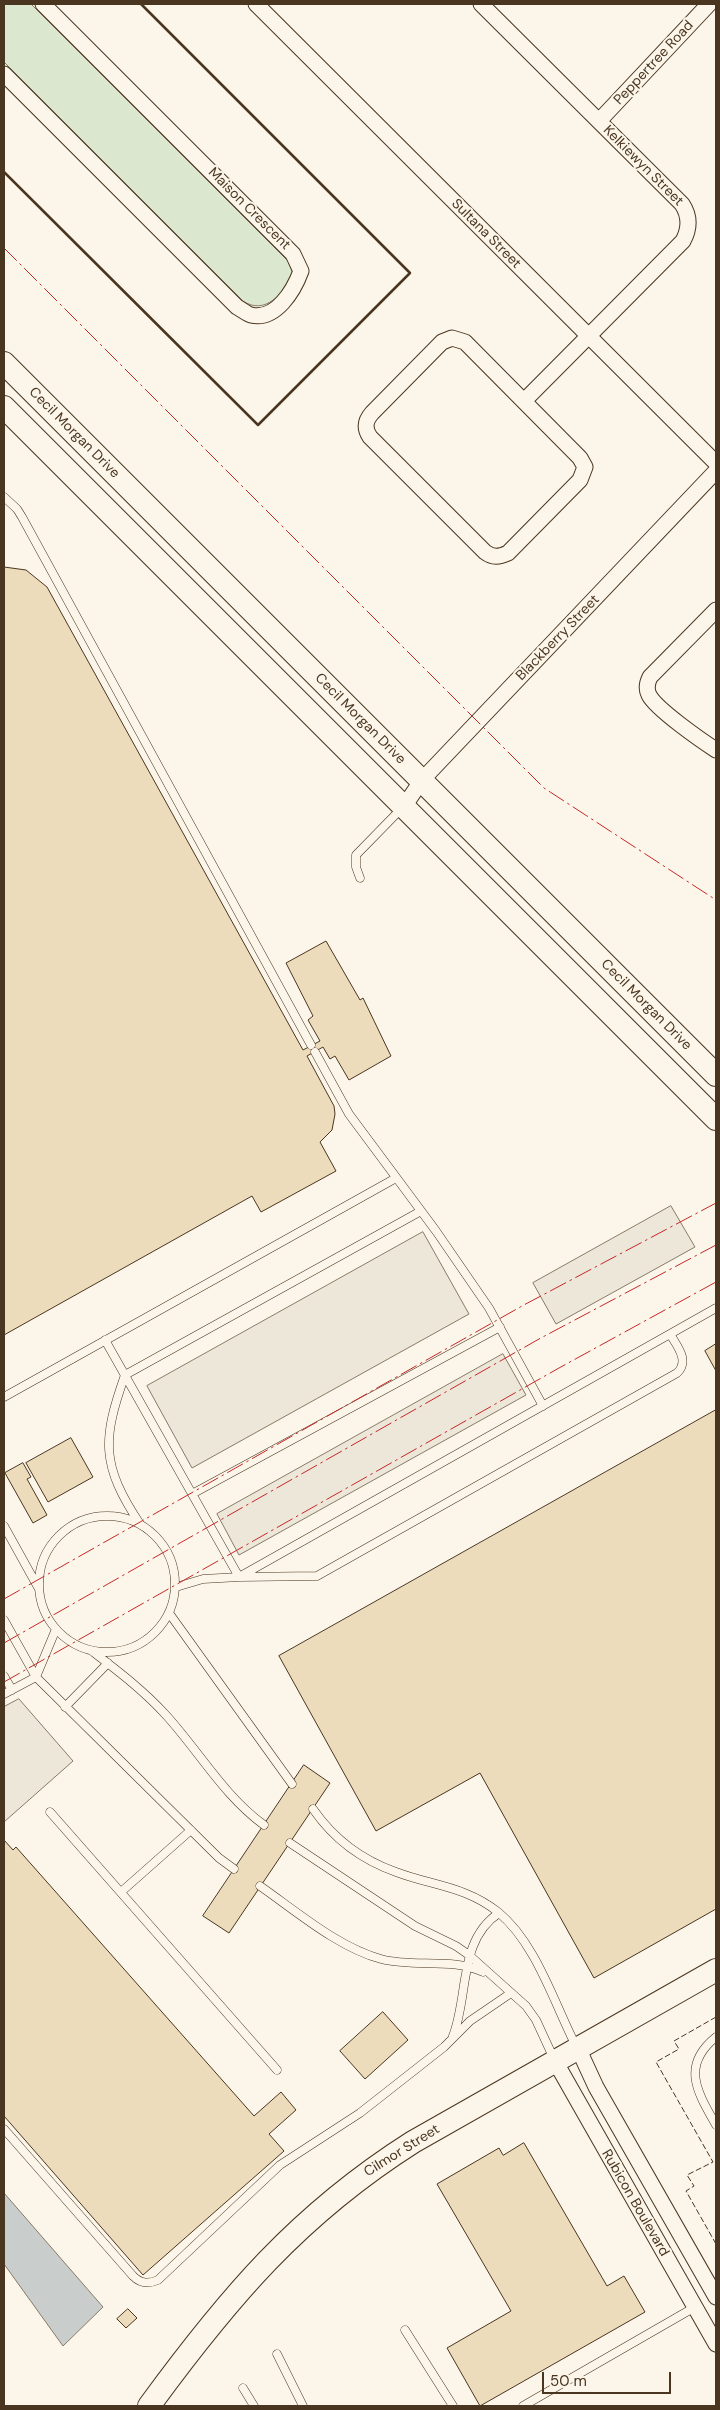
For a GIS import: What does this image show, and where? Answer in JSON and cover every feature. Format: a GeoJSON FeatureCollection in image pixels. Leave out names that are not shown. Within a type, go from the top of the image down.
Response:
{"type":"FeatureCollection","features":[{"type":"Feature","properties":{"kind":"street","name":"Maison Crescent"},"geometry":{"type":"LineString","coordinates":[[4,74],[237,307],[252,315],[271,313],[294,289],[301,271],[293,254],[43,4]]}},
{"type":"Feature","properties":{"kind":"street","name":"Sultana Street"},"geometry":{"type":"LineString","coordinates":[[256,4],[716,463]]}},
{"type":"Feature","properties":{"kind":"street","name":"Kelkiewyn Street"},"geometry":{"type":"LineString","coordinates":[[481,4],[682,204],[687,215],[688,227],[683,240],[524,401]]}},
{"type":"Feature","properties":{"kind":"street","name":"Peppertree Road"},"geometry":{"type":"LineString","coordinates":[[599,122],[710,4]]}},
{"type":"Feature","properties":{"kind":"street"},"geometry":{"type":"LineString","coordinates":[[452,338],[466,342],[524,401],[583,462],[584,471],[580,480],[508,553],[502,556],[495,557],[485,552],[370,437],[366,430],[367,420],[372,413],[442,342],[452,338]]}},
{"type":"Feature","properties":{"kind":"street","name":"Cecil Morgan Drive"},"geometry":{"type":"LineString","coordinates":[[4,363],[716,1075]]}},
{"type":"Feature","properties":{"kind":"street"},"geometry":{"type":"LineString","coordinates":[[4,407],[716,1119]]}},
{"type":"Feature","properties":{"kind":"street","name":"Blackberry Street"},"geometry":{"type":"LineString","coordinates":[[403,808],[422,780],[716,471]]}},
{"type":"Feature","properties":{"kind":"street"},"geometry":{"type":"LineString","coordinates":[[716,610],[650,676],[647,686],[652,699],[698,738],[716,750]]}},
{"type":"Feature","properties":{"kind":"street","name":"Cilmor Street"},"geometry":{"type":"LineString","coordinates":[[149,2406],[209,2325],[260,2266],[304,2222],[370,2169],[716,1970]]}},
{"type":"Feature","properties":{"kind":"street","name":"Rubicon Boulevard"},"geometry":{"type":"LineString","coordinates":[[578,2048],[596,2087],[716,2297]]}},
{"type":"Feature","properties":{"kind":"street","name":"Rubicon Boulevard"},"geometry":{"type":"LineString","coordinates":[[555,2061],[716,2344]]}},
{"type":"Feature","properties":{"kind":"lane"},"geometry":{"type":"LineString","coordinates":[[4,497],[17,509],[22,517],[349,1114],[421,1211],[489,1308],[543,1406]]}},
{"type":"Feature","properties":{"kind":"lane"},"geometry":{"type":"LineString","coordinates":[[360,878],[356,868],[356,855],[362,846],[403,808]]}},
{"type":"Feature","properties":{"kind":"lane"},"geometry":{"type":"LineString","coordinates":[[4,1396],[396,1178]]}},
{"type":"Feature","properties":{"kind":"lane"},"geometry":{"type":"LineString","coordinates":[[4,1526],[40,1590],[48,1617],[56,1629],[78,1646],[91,1650],[110,1652],[128,1649],[145,1641],[159,1628],[169,1613],[176,1588],[175,1572],[163,1544],[140,1524],[119,1490],[113,1476],[109,1455],[109,1434],[117,1398],[125,1375],[421,1211]]}},
{"type":"Feature","properties":{"kind":"lane"},"geometry":{"type":"LineString","coordinates":[[239,1577],[716,1308]]}},
{"type":"Feature","properties":{"kind":"lane"},"geometry":{"type":"LineString","coordinates":[[192,1494],[500,1327]]}},
{"type":"Feature","properties":{"kind":"lane"},"geometry":{"type":"LineString","coordinates":[[176,1588],[203,1579],[317,1576],[677,1373],[683,1365],[683,1360],[670,1334]]}},
{"type":"Feature","properties":{"kind":"lane"},"geometry":{"type":"LineString","coordinates":[[105,1340],[239,1577]]}},
{"type":"Feature","properties":{"kind":"lane"},"geometry":{"type":"LineString","coordinates":[[40,1590],[40,1572],[46,1555],[56,1539],[70,1527],[86,1519],[105,1516],[123,1517],[140,1524]]}},
{"type":"Feature","properties":{"kind":"lane"},"geometry":{"type":"LineString","coordinates":[[169,1613],[292,1784]]}},
{"type":"Feature","properties":{"kind":"lane"},"geometry":{"type":"LineString","coordinates":[[4,1620],[36,1677],[219,1858],[234,1869]]}},
{"type":"Feature","properties":{"kind":"lane"},"geometry":{"type":"LineString","coordinates":[[4,1694],[36,1677],[56,1629]]}},
{"type":"Feature","properties":{"kind":"lane"},"geometry":{"type":"LineString","coordinates":[[91,1650],[140,1689],[166,1715],[210,1772],[240,1805],[264,1825]]}},
{"type":"Feature","properties":{"kind":"lane"},"geometry":{"type":"LineString","coordinates":[[66,1707],[108,1663]]}},
{"type":"Feature","properties":{"kind":"lane"},"geometry":{"type":"LineString","coordinates":[[4,1676],[12,1690]]}},
{"type":"Feature","properties":{"kind":"lane"},"geometry":{"type":"LineString","coordinates":[[312,1809],[331,1832],[355,1851],[397,1872],[462,1890],[499,1914],[521,1937],[532,1953],[578,2048]]}},
{"type":"Feature","properties":{"kind":"lane"},"geometry":{"type":"LineString","coordinates":[[50,1812],[277,2070]]}},
{"type":"Feature","properties":{"kind":"lane"},"geometry":{"type":"LineString","coordinates":[[121,1892],[191,1830]]}},
{"type":"Feature","properties":{"kind":"lane"},"geometry":{"type":"LineString","coordinates":[[290,1843],[415,1926],[456,1946],[469,1955],[490,1976],[526,2006],[536,2020],[555,2061]]}},
{"type":"Feature","properties":{"kind":"lane"},"geometry":{"type":"LineString","coordinates":[[260,1886],[346,1944],[371,1956],[391,1961],[468,1966],[490,1976]]}},
{"type":"Feature","properties":{"kind":"lane"},"geometry":{"type":"LineString","coordinates":[[452,2038],[458,2023],[469,1955],[478,1935],[499,1914]]}},
{"type":"Feature","properties":{"kind":"lane"},"geometry":{"type":"LineString","coordinates":[[4,2130],[136,2280],[152,2283],[280,2165],[360,2113],[444,2047],[470,2021],[511,1993]]}},
{"type":"Feature","properties":{"kind":"lane"},"geometry":{"type":"LineString","coordinates":[[716,2038],[701,2053],[694,2070],[695,2087],[716,2125]]}},
{"type":"Feature","properties":{"kind":"lane"},"geometry":{"type":"LineString","coordinates":[[523,2406],[695,2307]]}},
{"type":"Feature","properties":{"kind":"lane"},"geometry":{"type":"LineString","coordinates":[[404,2330],[453,2406]]}},
{"type":"Feature","properties":{"kind":"lane"},"geometry":{"type":"LineString","coordinates":[[277,2354],[303,2406]]}},
{"type":"Feature","properties":{"kind":"lane"},"geometry":{"type":"LineString","coordinates":[[243,2388],[254,2406]]}},
{"type":"Feature","properties":{"kind":"green space"},"geometry":{"type":"Polygon","coordinates":[[[4,4],[31,4],[288,261],[293,274],[279,295],[266,304],[259,306],[243,301],[4,62],[4,4]]]}},
{"type":"Feature","properties":{"kind":"shaded area"},"geometry":{"type":"Polygon","coordinates":[[[671,1206],[695,1247],[556,1324],[533,1283],[671,1206]]]}},
{"type":"Feature","properties":{"kind":"shaded area"},"geometry":{"type":"Polygon","coordinates":[[[423,1232],[469,1314],[192,1468],[147,1386],[423,1232]]]}},
{"type":"Feature","properties":{"kind":"shaded area"},"geometry":{"type":"Polygon","coordinates":[[[503,1354],[526,1395],[239,1555],[217,1514],[503,1354]]]}},
{"type":"Feature","properties":{"kind":"shaded area"},"geometry":{"type":"Polygon","coordinates":[[[19,1699],[73,1761],[4,1822],[4,1707],[19,1699]]]}},
{"type":"Feature","properties":{"kind":"shaded area"},"geometry":{"type":"Polygon","coordinates":[[[4,2193],[103,2307],[63,2346],[4,2264],[4,2193]]]}},
{"type":"Feature","properties":{"kind":"building"},"geometry":{"type":"Polygon","coordinates":[[[4,567],[26,570],[47,587],[303,1050],[320,1041],[308,1020],[313,1016],[286,963],[326,941],[360,1000],[363,998],[391,1056],[349,1080],[335,1056],[330,1059],[323,1047],[307,1056],[334,1106],[335,1114],[332,1130],[320,1142],[336,1171],[261,1212],[252,1196],[4,1335],[4,567]]]}},
{"type":"Feature","properties":{"kind":"building"},"geometry":{"type":"Polygon","coordinates":[[[716,1344],[716,1371],[705,1351],[716,1344]]]}},
{"type":"Feature","properties":{"kind":"building"},"geometry":{"type":"Polygon","coordinates":[[[716,1410],[716,1909],[594,1978],[480,1773],[376,1831],[279,1656],[716,1410]]]}},
{"type":"Feature","properties":{"kind":"building"},"geometry":{"type":"Polygon","coordinates":[[[71,1438],[93,1477],[48,1502],[26,1463],[71,1438]]]}},
{"type":"Feature","properties":{"kind":"building"},"geometry":{"type":"Polygon","coordinates":[[[23,1463],[31,1477],[27,1479],[47,1515],[33,1523],[5,1473],[23,1463]]]}},
{"type":"Feature","properties":{"kind":"building"},"geometry":{"type":"Polygon","coordinates":[[[304,1765],[330,1783],[229,1933],[203,1916],[304,1765]]]}},
{"type":"Feature","properties":{"kind":"building"},"geometry":{"type":"Polygon","coordinates":[[[4,1840],[13,1850],[16,1847],[254,2116],[281,2092],[296,2110],[269,2134],[284,2151],[143,2275],[4,2116],[4,1840]]]}},
{"type":"Feature","properties":{"kind":"building"},"geometry":{"type":"Polygon","coordinates":[[[383,2012],[408,2040],[365,2079],[340,2051],[383,2012]]]}},
{"type":"Feature","properties":{"kind":"building"},"geometry":{"type":"Polygon","coordinates":[[[524,2143],[607,2286],[624,2276],[645,2312],[480,2406],[447,2348],[511,2311],[437,2184],[499,2148],[503,2155],[524,2143]]]}},
{"type":"Feature","properties":{"kind":"building"},"geometry":{"type":"Polygon","coordinates":[[[128,2309],[137,2318],[126,2328],[117,2319],[128,2309]]]}},
{"type":"Feature","properties":{"kind":"fence"},"geometry":{"type":"LineString","coordinates":[[716,2017],[674,2041],[679,2049],[656,2062],[713,2162],[687,2175],[694,2186],[686,2191],[716,2244]]}},
{"type":"Feature","properties":{"kind":"wall"},"geometry":{"type":"LineString","coordinates":[[4,172],[258,425],[410,273],[141,4]]}},
{"type":"Feature","properties":{"kind":"power"},"geometry":{"type":"LineString","coordinates":[[4,248],[544,788],[716,900]]}},
{"type":"Feature","properties":{"kind":"power"},"geometry":{"type":"LineString","coordinates":[[4,1599],[522,1306],[716,1203]]}},
{"type":"Feature","properties":{"kind":"power"},"geometry":{"type":"LineString","coordinates":[[4,1643],[539,1339],[716,1245]]}},
{"type":"Feature","properties":{"kind":"power"},"geometry":{"type":"LineString","coordinates":[[4,1682],[559,1368],[716,1282]]}}]}
